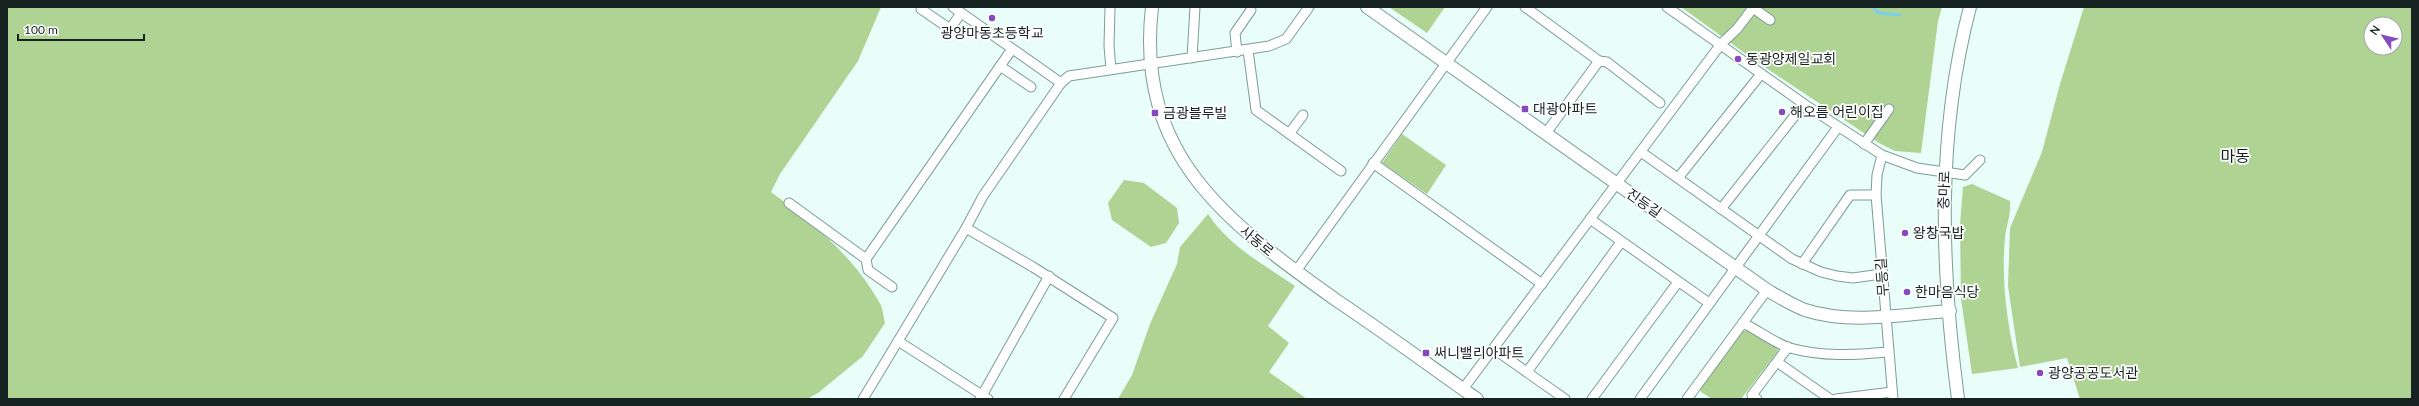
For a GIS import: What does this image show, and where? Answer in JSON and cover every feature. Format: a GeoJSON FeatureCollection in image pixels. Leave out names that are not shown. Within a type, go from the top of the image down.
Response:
{"type":"FeatureCollection","features":[{"type":"Feature","properties":{"kind":"street"},"geometry":{"type":"LineString","coordinates":[[953,7],[1061,83]]}},
{"type":"Feature","properties":{"kind":"street"},"geometry":{"type":"LineString","coordinates":[[1110,7],[1109,46],[1111,69]]}},
{"type":"Feature","properties":{"kind":"street","name":"사동로"},"geometry":{"type":"LineString","coordinates":[[1152,7],[1150,63],[1162,118],[1194,180],[1238,227],[1296,271],[1477,399]]}},
{"type":"Feature","properties":{"kind":"street"},"geometry":{"type":"LineString","coordinates":[[1192,58],[1194,7]]}},
{"type":"Feature","properties":{"kind":"street"},"geometry":{"type":"LineString","coordinates":[[863,399],[966,228],[983,196],[1061,83],[1069,76],[1269,46],[1286,39],[1310,7]]}},
{"type":"Feature","properties":{"kind":"street","name":"진등길"},"geometry":{"type":"LineString","coordinates":[[1367,7],[1767,290],[1805,310],[1828,315],[1849,317],[1950,311]]}},
{"type":"Feature","properties":{"kind":"street"},"geometry":{"type":"LineString","coordinates":[[1296,271],[1372,163],[1487,7]]}},
{"type":"Feature","properties":{"kind":"street"},"geometry":{"type":"LineString","coordinates":[[1525,7],[1599,61],[1607,62],[1660,103]]}},
{"type":"Feature","properties":{"kind":"street"},"geometry":{"type":"LineString","coordinates":[[1667,7],[1838,127],[1882,155],[1898,163],[1965,175],[1980,160]]}},
{"type":"Feature","properties":{"kind":"street","name":"중마로"},"geometry":{"type":"LineString","coordinates":[[1958,399],[1943,228],[1949,111],[1962,38],[1970,7]]}},
{"type":"Feature","properties":{"kind":"street"},"geometry":{"type":"LineString","coordinates":[[1464,389],[1721,44],[1737,29],[1753,8],[1770,20]]}},
{"type":"Feature","properties":{"kind":"street"},"geometry":{"type":"LineString","coordinates":[[921,9],[950,30],[962,13]]}},
{"type":"Feature","properties":{"kind":"street"},"geometry":{"type":"LineString","coordinates":[[1236,52],[1235,33],[1251,10]]}},
{"type":"Feature","properties":{"kind":"street"},"geometry":{"type":"LineString","coordinates":[[866,259],[1012,49]]}},
{"type":"Feature","properties":{"kind":"street"},"geometry":{"type":"LineString","coordinates":[[1248,50],[1256,110],[1341,171]]}},
{"type":"Feature","properties":{"kind":"street"},"geometry":{"type":"LineString","coordinates":[[1546,133],[1599,61]]}},
{"type":"Feature","properties":{"kind":"street"},"geometry":{"type":"LineString","coordinates":[[1000,66],[1031,87]]}},
{"type":"Feature","properties":{"kind":"street"},"geometry":{"type":"LineString","coordinates":[[1678,178],[1707,138],[1761,74]]}},
{"type":"Feature","properties":{"kind":"street"},"geometry":{"type":"LineString","coordinates":[[1722,209],[1804,104]]}},
{"type":"Feature","properties":{"kind":"street"},"geometry":{"type":"LineString","coordinates":[[1864,144],[1889,109]]}},
{"type":"Feature","properties":{"kind":"street"},"geometry":{"type":"LineString","coordinates":[[1289,134],[1303,115]]}},
{"type":"Feature","properties":{"kind":"street"},"geometry":{"type":"LineString","coordinates":[[1640,399],[1838,127]]}},
{"type":"Feature","properties":{"kind":"street"},"geometry":{"type":"LineString","coordinates":[[1641,152],[1802,264],[1821,272],[1853,278],[1881,274]]}},
{"type":"Feature","properties":{"kind":"street","name":"무등길"},"geometry":{"type":"LineString","coordinates":[[1882,155],[1877,175],[1876,195],[1881,274],[1893,395]]}},
{"type":"Feature","properties":{"kind":"street"},"geometry":{"type":"LineString","coordinates":[[1372,163],[1542,284]]}},
{"type":"Feature","properties":{"kind":"street"},"geometry":{"type":"LineString","coordinates":[[1802,264],[1850,195],[1876,195]]}},
{"type":"Feature","properties":{"kind":"street"},"geometry":{"type":"LineString","coordinates":[[789,203],[866,259],[868,270],[892,287]]}},
{"type":"Feature","properties":{"kind":"street"},"geometry":{"type":"LineString","coordinates":[[1590,219],[1709,303]]}},
{"type":"Feature","properties":{"kind":"street"},"geometry":{"type":"LineString","coordinates":[[966,228],[1048,276],[1113,318],[1064,399]]}},
{"type":"Feature","properties":{"kind":"street"},"geometry":{"type":"LineString","coordinates":[[1527,372],[1621,242]]}},
{"type":"Feature","properties":{"kind":"street"},"geometry":{"type":"LineString","coordinates":[[898,341],[983,398],[1048,276]]}},
{"type":"Feature","properties":{"kind":"street"},"geometry":{"type":"LineString","coordinates":[[1592,399],[1678,282]]}},
{"type":"Feature","properties":{"kind":"street"},"geometry":{"type":"LineString","coordinates":[[1687,399],[1767,290]]}},
{"type":"Feature","properties":{"kind":"street"},"geometry":{"type":"LineString","coordinates":[[1743,323],[1788,347],[1818,353],[1851,355],[1888,352]]}},
{"type":"Feature","properties":{"kind":"street"},"geometry":{"type":"LineString","coordinates":[[1757,399],[1752,395],[1788,347]]}},
{"type":"Feature","properties":{"kind":"street"},"geometry":{"type":"LineString","coordinates":[[1494,348],[1564,399]]}},
{"type":"Feature","properties":{"kind":"street"},"geometry":{"type":"LineString","coordinates":[[1777,362],[1830,399]]}},
{"type":"Feature","properties":{"kind":"street"},"geometry":{"type":"LineString","coordinates":[[1836,399],[1893,395]]}},
{"type":"Feature","properties":{"kind":"green space"},"geometry":{"type":"Polygon","coordinates":[[[7,7],[881,7],[858,61],[780,174],[771,192],[817,228],[845,255],[869,286],[880,304],[885,323],[863,356],[818,393],[807,399],[7,399],[7,7]]]}},
{"type":"Feature","properties":{"kind":"green space"},"geometry":{"type":"Polygon","coordinates":[[[1389,7],[1445,7],[1427,33],[1389,7]]]}},
{"type":"Feature","properties":{"kind":"green space"},"geometry":{"type":"Polygon","coordinates":[[[1681,7],[1942,7],[1938,21],[1921,153],[1895,151],[1879,143],[1757,62],[1681,7]]]}},
{"type":"Feature","properties":{"kind":"green space"},"geometry":{"type":"Polygon","coordinates":[[[2084,7],[2412,7],[2412,399],[2080,399],[2067,358],[2020,367],[2008,286],[2010,228],[2042,152],[2060,84],[2084,7]]]}},
{"type":"Feature","properties":{"kind":"green space"},"geometry":{"type":"Polygon","coordinates":[[[1402,134],[1446,165],[1427,194],[1382,163],[1402,134]]]}},
{"type":"Feature","properties":{"kind":"green space"},"geometry":{"type":"Polygon","coordinates":[[[1124,180],[1144,183],[1177,208],[1179,223],[1166,243],[1151,247],[1112,220],[1108,203],[1124,180]]]}},
{"type":"Feature","properties":{"kind":"green space"},"geometry":{"type":"Polygon","coordinates":[[[1972,184],[2010,201],[2005,237],[2004,286],[2008,320],[2018,368],[1972,374],[1961,299],[1960,225],[1963,187],[1972,184]]]}},
{"type":"Feature","properties":{"kind":"green space"},"geometry":{"type":"Polygon","coordinates":[[[1208,214],[1216,225],[1236,245],[1295,286],[1268,326],[1289,343],[1269,372],[1307,399],[1118,399],[1132,375],[1150,324],[1177,264],[1180,247],[1208,214]]]}},
{"type":"Feature","properties":{"kind":"green space"},"geometry":{"type":"Polygon","coordinates":[[[1742,331],[1748,331],[1777,345],[1778,351],[1741,399],[1712,399],[1701,392],[1700,387],[1742,331]]]}},
{"type":"Feature","properties":{"kind":"waterway"},"geometry":{"type":"LineString","coordinates":[[1873,7],[1879,13],[1900,15]]}},
{"type":"Feature","properties":{"kind":"place","name":"광양마동초등학교"},"geometry":{"type":"Point","coordinates":[992,18]}},
{"type":"Feature","properties":{"kind":"place","name":"동광양제일교회"},"geometry":{"type":"Point","coordinates":[1738,59]}},
{"type":"Feature","properties":{"kind":"place","name":"대광아파트"},"geometry":{"type":"Point","coordinates":[1525,109]}},
{"type":"Feature","properties":{"kind":"place","name":"해오름 어린이집"},"geometry":{"type":"Point","coordinates":[1782,112]}},
{"type":"Feature","properties":{"kind":"place","name":"금광블루빌"},"geometry":{"type":"Point","coordinates":[1155,113]}},
{"type":"Feature","properties":{"kind":"place","name":"왕창국밥"},"geometry":{"type":"Point","coordinates":[1905,233]}},
{"type":"Feature","properties":{"kind":"place","name":"한마음식당"},"geometry":{"type":"Point","coordinates":[1907,292]}},
{"type":"Feature","properties":{"kind":"place","name":"써니밸리아파트"},"geometry":{"type":"Point","coordinates":[1426,353]}},
{"type":"Feature","properties":{"kind":"place","name":"광양공공도서관"},"geometry":{"type":"Point","coordinates":[2040,373]}},
{"type":"Feature","properties":{"kind":"district","name":"마동"},"geometry":{"type":"Point","coordinates":[2235,156]}}]}
